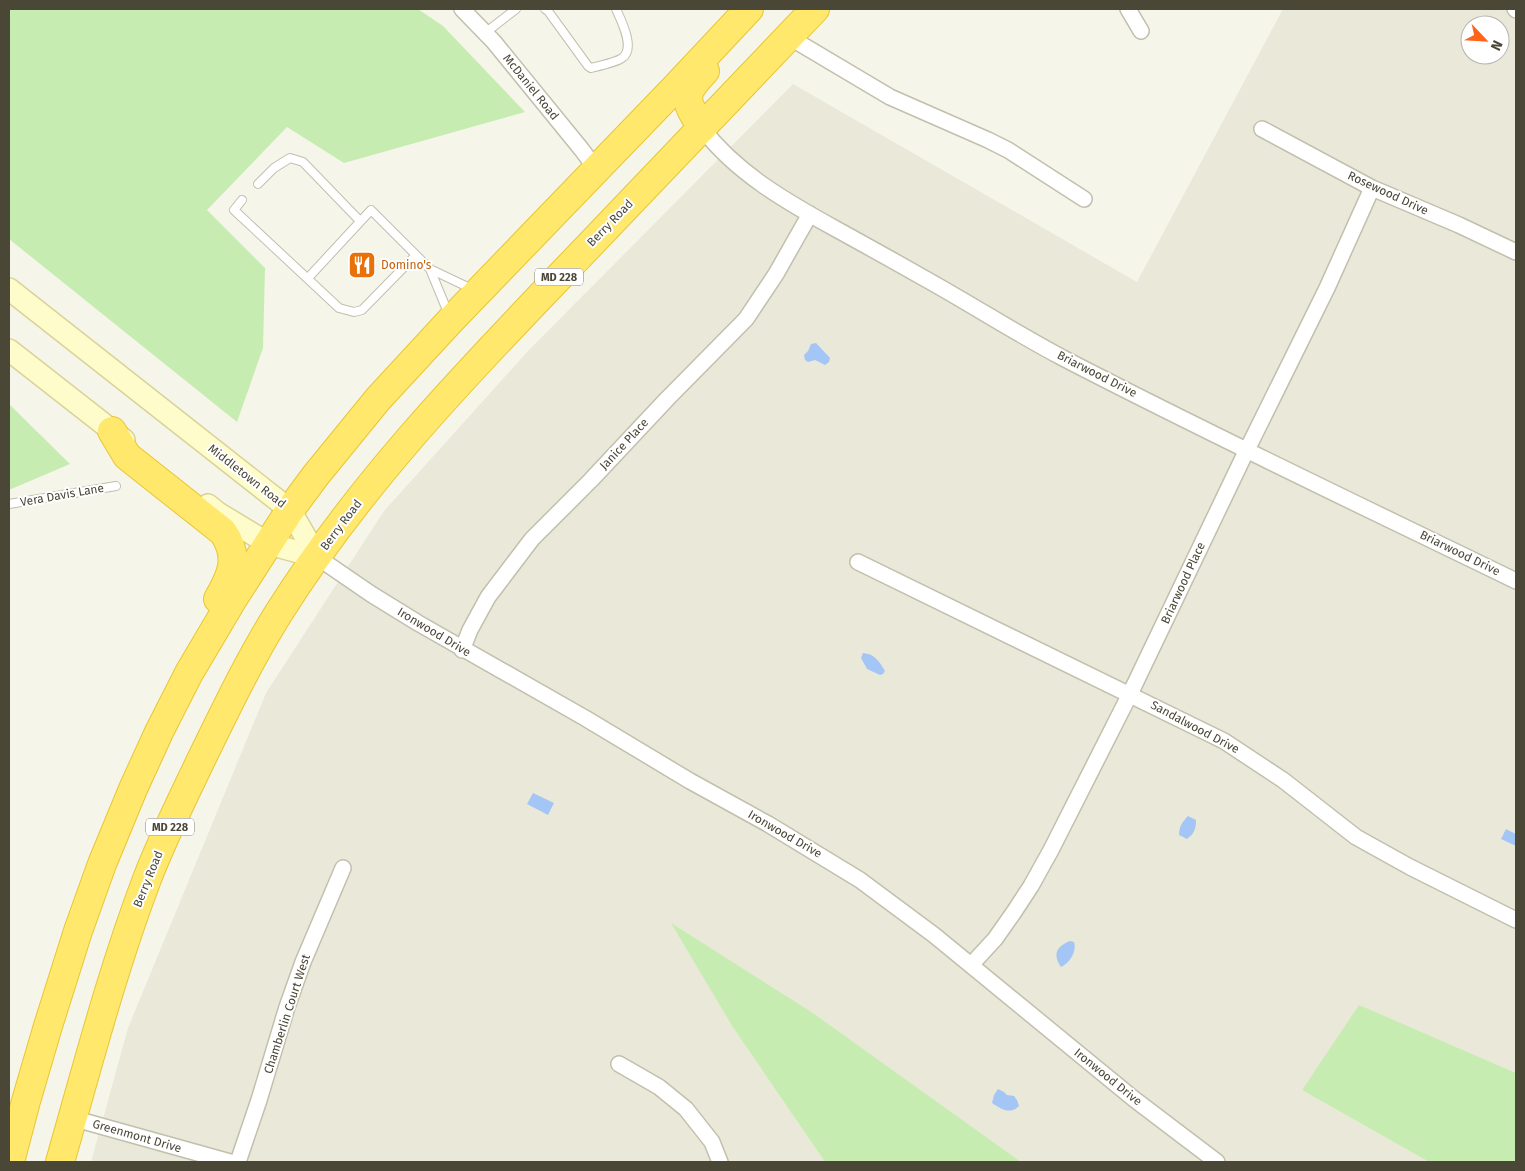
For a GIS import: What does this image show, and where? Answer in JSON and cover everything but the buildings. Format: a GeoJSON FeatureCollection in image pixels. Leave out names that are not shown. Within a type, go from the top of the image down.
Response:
{"type":"FeatureCollection","features":[{"type":"Feature","properties":{"kind":"highway"},"geometry":{"type":"LineString","coordinates":[[12,1149],[19,1101],[102,864],[136,781],[189,673],[231,602],[290,510],[378,399],[451,320],[749,9]]}},
{"type":"Feature","properties":{"kind":"highway"},"geometry":{"type":"LineString","coordinates":[[702,128],[688,105],[688,93],[694,82],[765,9]]}},
{"type":"Feature","properties":{"kind":"highway","name":"Berry Road"},"geometry":{"type":"LineString","coordinates":[[60,1162],[131,922],[158,852],[246,670],[279,614],[317,557],[402,446],[507,330],[815,9]]}},
{"type":"Feature","properties":{"kind":"highway"},"geometry":{"type":"LineString","coordinates":[[112,431],[127,456],[223,532],[231,547],[233,566],[229,577],[185,654],[189,673]]}},
{"type":"Feature","properties":{"kind":"main road","name":"Middletown Road"},"geometry":{"type":"LineString","coordinates":[[9,289],[290,510],[317,557]]}},
{"type":"Feature","properties":{"kind":"main road"},"geometry":{"type":"LineString","coordinates":[[9,350],[218,513],[269,544],[317,557]]}},
{"type":"Feature","properties":{"kind":"street","name":"McDaniel Road"},"geometry":{"type":"LineString","coordinates":[[462,9],[485,33],[596,169]]}},
{"type":"Feature","properties":{"kind":"street"},"geometry":{"type":"LineString","coordinates":[[1128,9],[1141,31]]}},
{"type":"Feature","properties":{"kind":"street"},"geometry":{"type":"LineString","coordinates":[[789,37],[890,97],[1008,150],[1084,199]]}},
{"type":"Feature","properties":{"kind":"street","name":"Briarwood Drive"},"geometry":{"type":"LineString","coordinates":[[702,128],[714,143],[755,178],[810,214],[1059,356],[1516,581]]}},
{"type":"Feature","properties":{"kind":"street","name":"Rosewood Drive"},"geometry":{"type":"LineString","coordinates":[[1262,129],[1372,188],[1459,225],[1516,252]]}},
{"type":"Feature","properties":{"kind":"street","name":"Briarwood Place"},"geometry":{"type":"LineString","coordinates":[[971,965],[996,939],[1031,886],[1130,694],[1327,288],[1372,188]]}},
{"type":"Feature","properties":{"kind":"street","name":"Janice Place"},"geometry":{"type":"LineString","coordinates":[[462,650],[470,630],[488,597],[532,538],[591,480],[746,319],[776,274],[810,214]]}},
{"type":"Feature","properties":{"kind":"street","name":"Ironwood Drive"},"geometry":{"type":"LineString","coordinates":[[317,557],[371,594],[462,650],[540,692],[690,781],[797,840],[886,898],[1134,1098],[1217,1162]]}},
{"type":"Feature","properties":{"kind":"street","name":"Sandalwood Drive"},"geometry":{"type":"LineString","coordinates":[[858,562],[1130,694],[1236,748],[1283,780],[1356,837],[1410,867],[1516,920]]}},
{"type":"Feature","properties":{"kind":"street","name":"Chamberlin Court West"},"geometry":{"type":"LineString","coordinates":[[238,1162],[287,1007],[303,962],[342,868]]}},
{"type":"Feature","properties":{"kind":"street"},"geometry":{"type":"LineString","coordinates":[[619,1064],[659,1087],[686,1110],[712,1142],[720,1162]]}},
{"type":"Feature","properties":{"kind":"street","name":"Greenmont Drive"},"geometry":{"type":"LineString","coordinates":[[72,1118],[230,1162]]}},
{"type":"Feature","properties":{"kind":"lane"},"geometry":{"type":"LineString","coordinates":[[485,33],[516,9]]}},
{"type":"Feature","properties":{"kind":"lane"},"geometry":{"type":"LineString","coordinates":[[545,9],[588,66],[592,68],[622,58],[627,52],[628,42],[616,9]]}},
{"type":"Feature","properties":{"kind":"lane"},"geometry":{"type":"LineString","coordinates":[[258,184],[274,168],[290,158],[303,162],[360,221]]}},
{"type":"Feature","properties":{"kind":"lane"},"geometry":{"type":"LineString","coordinates":[[242,200],[234,210],[339,308],[354,312],[362,310],[416,255]]}},
{"type":"Feature","properties":{"kind":"lane"},"geometry":{"type":"LineString","coordinates":[[308,278],[371,210],[430,269],[478,292]]}},
{"type":"Feature","properties":{"kind":"lane"},"geometry":{"type":"LineString","coordinates":[[430,269],[451,320]]}},
{"type":"Feature","properties":{"kind":"lane","name":"Vera Davis Lane"},"geometry":{"type":"LineString","coordinates":[[9,504],[116,486]]}},
{"type":"Feature","properties":{"kind":"shaded area"},"geometry":{"type":"Polygon","coordinates":[[[1283,9],[1516,9],[1516,1073],[1360,1006],[1302,1090],[1429,1162],[1021,1162],[813,1013],[734,1029],[825,1162],[91,1162],[128,1028],[266,693],[384,511],[528,351],[793,84],[1137,282],[1283,9]]]}},
{"type":"Feature","properties":{"kind":"green space"},"geometry":{"type":"Polygon","coordinates":[[[9,9],[418,9],[443,26],[525,112],[344,163],[287,127],[207,210],[265,268],[263,348],[237,422],[9,239],[9,9]]]}},
{"type":"Feature","properties":{"kind":"green space"},"geometry":{"type":"Polygon","coordinates":[[[9,404],[70,464],[9,490],[9,404]]]}},
{"type":"Feature","properties":{"kind":"green space"},"geometry":{"type":"Polygon","coordinates":[[[671,923],[813,1013],[1021,1162],[825,1162],[734,1029],[671,923]]]}},
{"type":"Feature","properties":{"kind":"green space"},"geometry":{"type":"Polygon","coordinates":[[[1359,1005],[1516,1073],[1516,1162],[1429,1162],[1302,1090],[1359,1005]]]}},
{"type":"Feature","properties":{"kind":"water"},"geometry":{"type":"Polygon","coordinates":[[[816,343],[830,358],[829,362],[825,365],[815,360],[808,362],[805,360],[804,355],[811,344],[816,343]]]}},
{"type":"Feature","properties":{"kind":"water"},"geometry":{"type":"Polygon","coordinates":[[[863,653],[871,655],[881,664],[885,671],[883,674],[880,675],[867,669],[861,658],[863,653]]]}},
{"type":"Feature","properties":{"kind":"water"},"geometry":{"type":"Polygon","coordinates":[[[533,793],[554,803],[548,815],[527,804],[533,793]]]}},
{"type":"Feature","properties":{"kind":"water"},"geometry":{"type":"Polygon","coordinates":[[[1188,816],[1196,820],[1196,823],[1193,833],[1187,839],[1179,835],[1181,825],[1188,816]]]}},
{"type":"Feature","properties":{"kind":"water"},"geometry":{"type":"Polygon","coordinates":[[[1506,829],[1516,834],[1516,846],[1501,839],[1506,829]]]}},
{"type":"Feature","properties":{"kind":"water"},"geometry":{"type":"Polygon","coordinates":[[[1070,941],[1074,942],[1075,945],[1074,953],[1067,963],[1061,967],[1056,954],[1057,951],[1062,945],[1070,941]]]}},
{"type":"Feature","properties":{"kind":"water"},"geometry":{"type":"Polygon","coordinates":[[[998,1089],[1007,1095],[1014,1096],[1019,1106],[1009,1111],[992,1103],[998,1089]]]}},
{"type":"Feature","properties":{"kind":"place","name":"Domino's"},"geometry":{"type":"Point","coordinates":[362,265]}}]}
